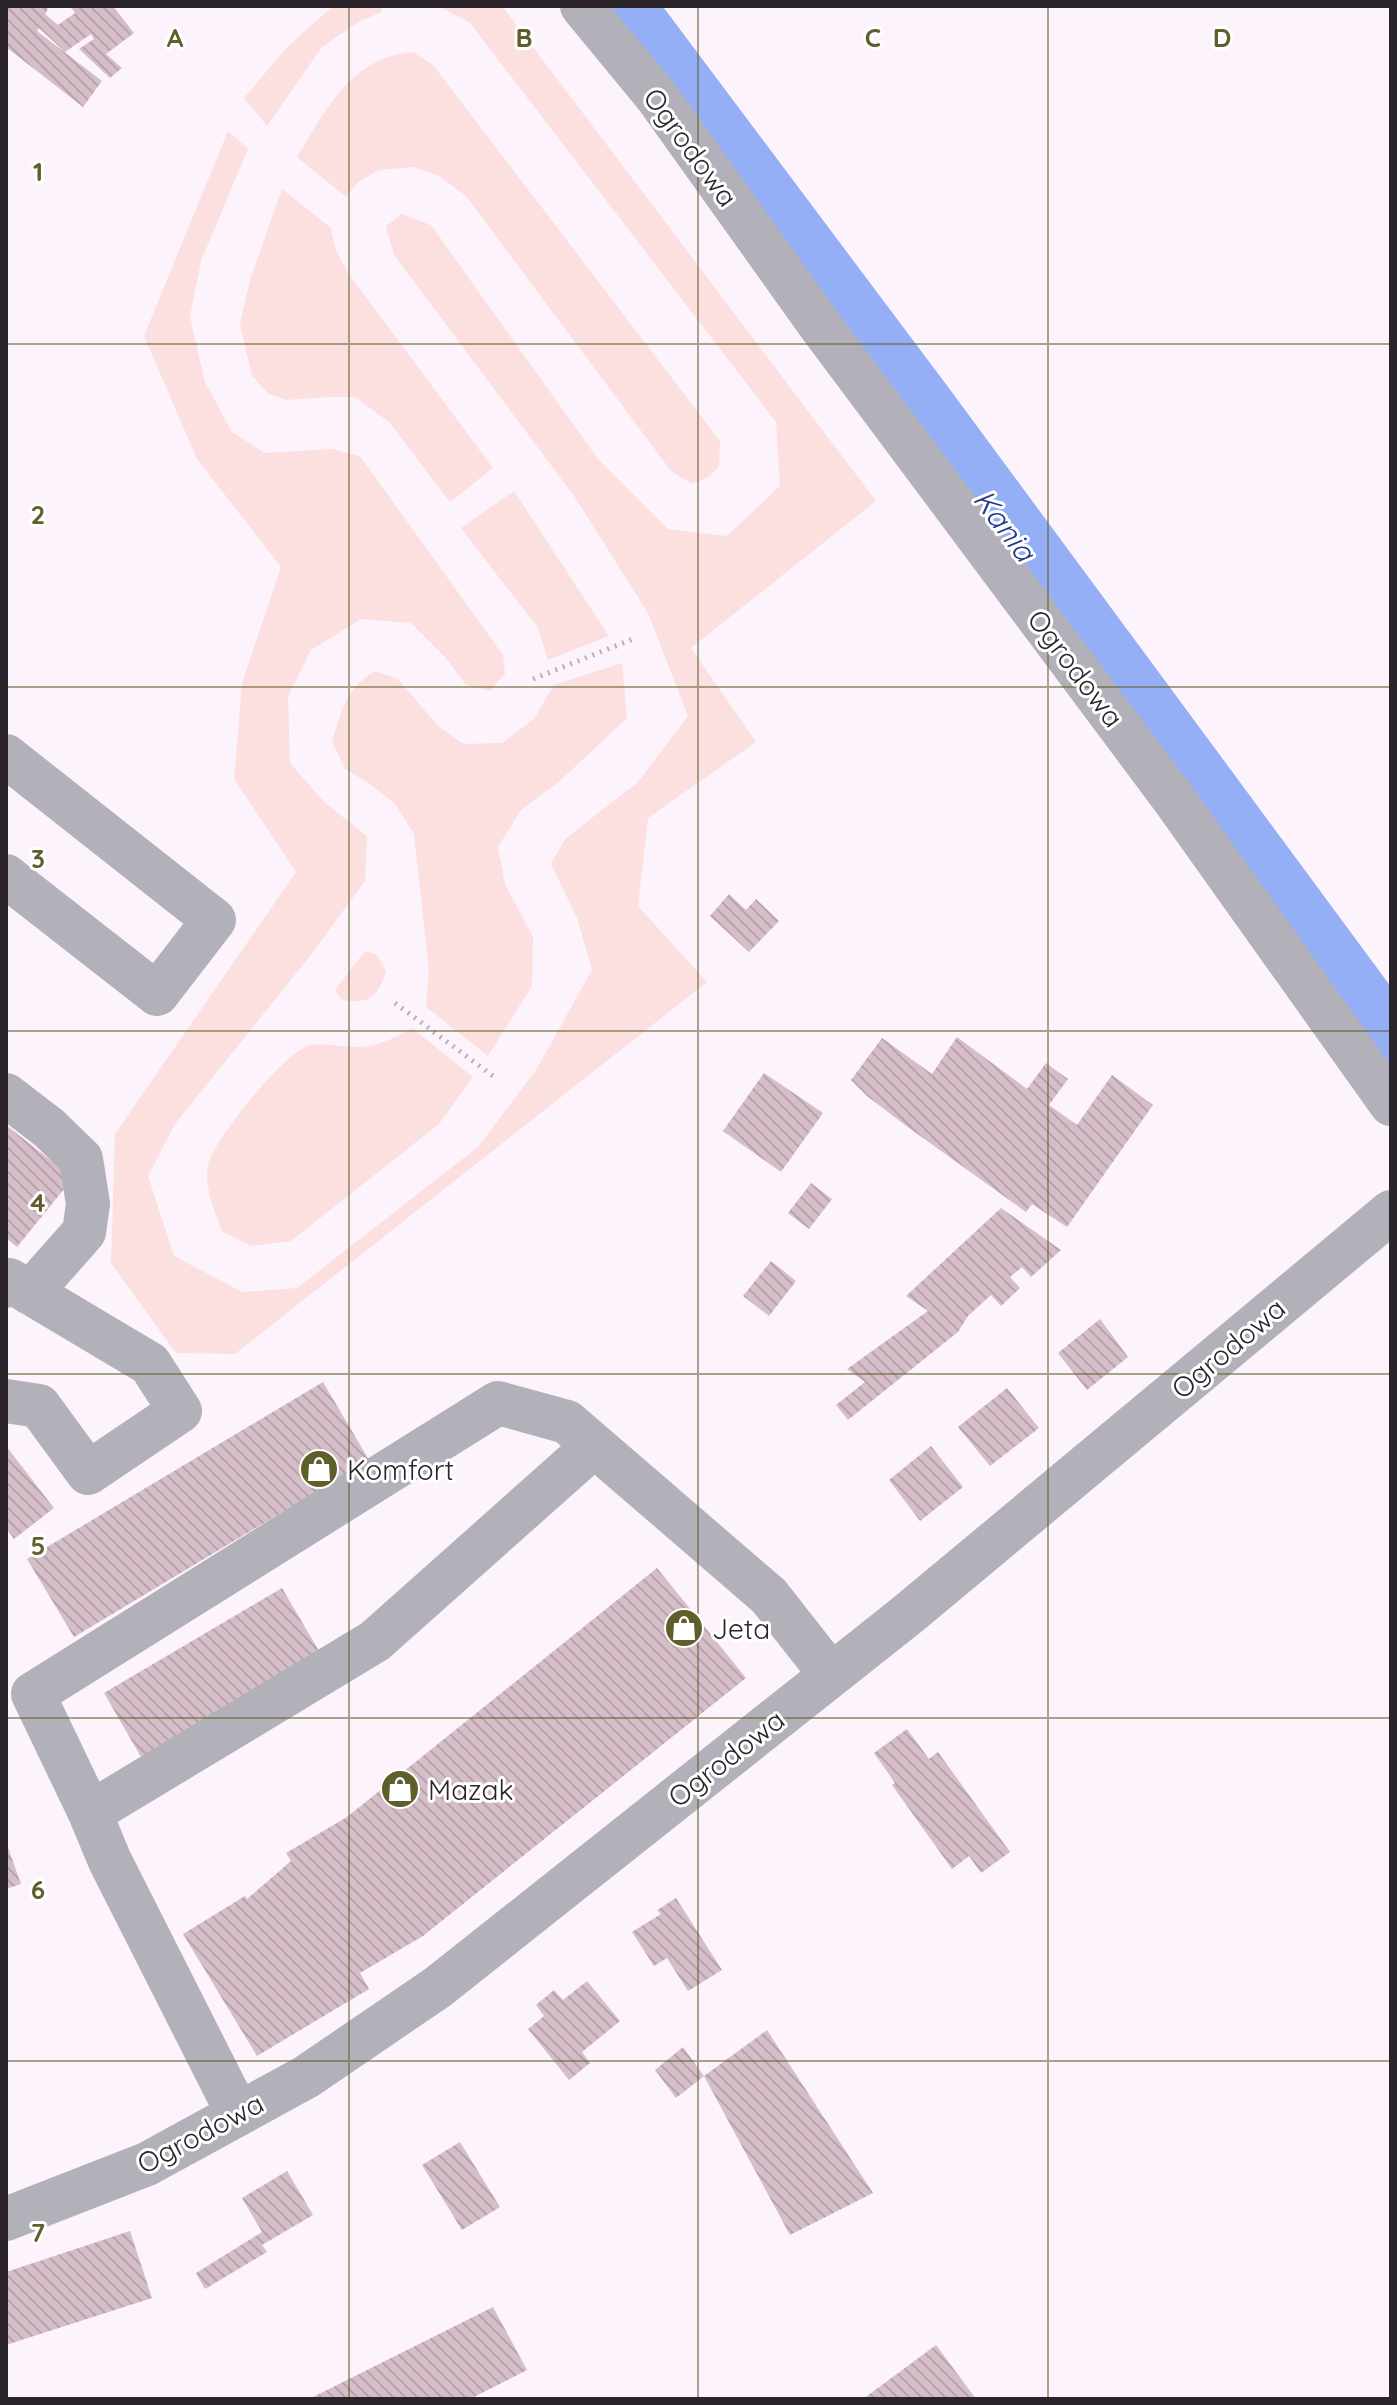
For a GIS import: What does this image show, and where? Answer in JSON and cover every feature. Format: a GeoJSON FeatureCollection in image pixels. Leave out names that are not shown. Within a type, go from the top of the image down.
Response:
{"type":"FeatureCollection","features":[{"type":"Feature","properties":{"kind":"street","name":"Ogrodowa"},"geometry":{"type":"LineString","coordinates":[[582,6],[657,97],[819,324],[1173,798],[1391,1104]]}},
{"type":"Feature","properties":{"kind":"street"},"geometry":{"type":"LineString","coordinates":[[6,756],[214,920],[157,994],[6,876]]}},
{"type":"Feature","properties":{"kind":"street"},"geometry":{"type":"LineString","coordinates":[[6,1095],[49,1128],[81,1159],[88,1204],[84,1232],[18,1289],[150,1364],[180,1411],[88,1473],[39,1406],[6,1401]]}},
{"type":"Feature","properties":{"kind":"street","name":"Ogrodowa"},"geometry":{"type":"LineString","coordinates":[[6,2219],[147,2164],[306,2077],[438,1987],[919,1605],[1391,1212]]}},
{"type":"Feature","properties":{"kind":"street"},"geometry":{"type":"LineString","coordinates":[[238,2114],[110,1861],[33,1694],[498,1403],[567,1422],[769,1596],[831,1675]]}},
{"type":"Feature","properties":{"kind":"street"},"geometry":{"type":"LineString","coordinates":[[90,1813],[375,1641],[594,1446]]}},
{"type":"Feature","properties":{"kind":"path"},"geometry":{"type":"LineString","coordinates":[[533,679],[633,639]]}},
{"type":"Feature","properties":{"kind":"path"},"geometry":{"type":"LineString","coordinates":[[395,1003],[497,1079]]}},
{"type":"Feature","properties":{"kind":"shaded area"},"geometry":{"type":"Polygon","coordinates":[[[333,6],[382,6],[382,12],[360,21],[322,47],[267,126],[244,98],[287,47],[333,6]]]}},
{"type":"Feature","properties":{"kind":"shaded area"},"geometry":{"type":"Polygon","coordinates":[[[438,6],[502,6],[876,501],[691,648],[756,742],[648,818],[638,906],[707,982],[235,1354],[176,1353],[111,1263],[115,1134],[296,872],[234,779],[242,683],[281,567],[197,459],[144,336],[228,131],[248,149],[201,261],[190,317],[205,382],[232,432],[265,453],[332,449],[360,456],[503,655],[505,674],[490,691],[466,685],[446,658],[411,623],[361,619],[311,650],[288,696],[290,763],[324,802],[367,836],[365,881],[310,956],[175,1124],[148,1176],[174,1256],[242,1292],[297,1288],[478,1147],[536,1070],[592,970],[577,918],[551,864],[565,839],[638,782],[688,716],[648,613],[574,496],[394,255],[386,226],[402,214],[431,225],[598,459],[668,529],[727,536],[780,486],[776,422],[470,23],[438,6]]]}},
{"type":"Feature","properties":{"kind":"shaded area"},"geometry":{"type":"Polygon","coordinates":[[[413,52],[433,65],[720,441],[719,466],[710,476],[692,484],[671,471],[466,196],[439,176],[413,167],[379,170],[358,182],[346,197],[297,157],[330,104],[357,75],[391,56],[413,52]]]}},
{"type":"Feature","properties":{"kind":"shaded area"},"geometry":{"type":"Polygon","coordinates":[[[282,189],[331,228],[335,248],[348,273],[493,468],[450,502],[389,422],[355,397],[286,400],[269,394],[252,376],[240,324],[250,280],[282,189]]]}},
{"type":"Feature","properties":{"kind":"shaded area"},"geometry":{"type":"Polygon","coordinates":[[[514,491],[609,636],[548,660],[538,628],[461,528],[514,491]]]}},
{"type":"Feature","properties":{"kind":"shaded area"},"geometry":{"type":"Polygon","coordinates":[[[622,663],[627,718],[561,780],[521,810],[498,847],[505,884],[533,937],[532,986],[488,1056],[426,1007],[429,971],[414,834],[395,804],[345,769],[332,742],[339,720],[351,693],[375,671],[398,679],[439,727],[464,744],[502,743],[534,719],[554,685],[622,663]]]}},
{"type":"Feature","properties":{"kind":"shaded area"},"geometry":{"type":"Polygon","coordinates":[[[365,951],[377,955],[386,971],[380,987],[366,1000],[342,1000],[335,990],[365,951]]]}},
{"type":"Feature","properties":{"kind":"shaded area"},"geometry":{"type":"Polygon","coordinates":[[[412,1028],[473,1077],[439,1124],[291,1241],[251,1246],[222,1231],[209,1190],[208,1165],[236,1117],[269,1078],[300,1050],[311,1045],[367,1046],[412,1028]]]}},
{"type":"Feature","properties":{"kind":"building"},"geometry":{"type":"Polygon","coordinates":[[[6,6],[44,6],[48,9],[45,14],[58,25],[75,13],[70,6],[113,6],[134,33],[106,54],[122,68],[110,78],[79,49],[94,39],[91,34],[65,52],[39,28],[37,31],[102,81],[83,107],[6,47],[6,6]]]}},
{"type":"Feature","properties":{"kind":"building"},"geometry":{"type":"Polygon","coordinates":[[[729,894],[746,910],[756,899],[779,921],[749,952],[710,916],[729,894]]]}},
{"type":"Feature","properties":{"kind":"building"},"geometry":{"type":"Polygon","coordinates":[[[957,1037],[1027,1089],[1046,1063],[1068,1079],[1049,1105],[1077,1125],[1112,1075],[1153,1105],[1067,1227],[1032,1204],[1026,1212],[905,1125],[851,1080],[882,1038],[932,1074],[957,1037]]]}},
{"type":"Feature","properties":{"kind":"building"},"geometry":{"type":"Polygon","coordinates":[[[764,1073],[823,1113],[781,1172],[723,1131],[764,1073]]]}},
{"type":"Feature","properties":{"kind":"building"},"geometry":{"type":"Polygon","coordinates":[[[6,1125],[73,1178],[17,1247],[6,1238],[6,1125]]]}},
{"type":"Feature","properties":{"kind":"building"},"geometry":{"type":"Polygon","coordinates":[[[811,1183],[832,1199],[809,1229],[788,1213],[811,1183]]]}},
{"type":"Feature","properties":{"kind":"building"},"geometry":{"type":"Polygon","coordinates":[[[1001,1208],[1061,1250],[1031,1277],[1022,1267],[1010,1277],[1020,1288],[1001,1306],[991,1295],[968,1316],[958,1332],[848,1420],[836,1405],[865,1382],[847,1369],[928,1311],[906,1296],[1001,1208]]]}},
{"type":"Feature","properties":{"kind":"building"},"geometry":{"type":"Polygon","coordinates":[[[771,1261],[796,1281],[769,1316],[743,1296],[771,1261]]]}},
{"type":"Feature","properties":{"kind":"building"},"geometry":{"type":"Polygon","coordinates":[[[1100,1319],[1128,1357],[1087,1390],[1058,1353],[1100,1319]]]}},
{"type":"Feature","properties":{"kind":"building"},"geometry":{"type":"Polygon","coordinates":[[[323,1382],[369,1460],[74,1637],[27,1559],[323,1382]]]}},
{"type":"Feature","properties":{"kind":"building"},"geometry":{"type":"Polygon","coordinates":[[[1007,1388],[1039,1428],[990,1466],[958,1427],[1007,1388]]]}},
{"type":"Feature","properties":{"kind":"building"},"geometry":{"type":"Polygon","coordinates":[[[6,1446],[54,1508],[14,1539],[6,1528],[6,1446]]]}},
{"type":"Feature","properties":{"kind":"building"},"geometry":{"type":"Polygon","coordinates":[[[931,1446],[963,1487],[920,1521],[889,1480],[931,1446]]]}},
{"type":"Feature","properties":{"kind":"building"},"geometry":{"type":"Polygon","coordinates":[[[657,1568],[746,1678],[423,1936],[360,1973],[369,1989],[257,2056],[183,1934],[245,1896],[247,1899],[291,1861],[286,1853],[347,1817],[657,1568]]]}},
{"type":"Feature","properties":{"kind":"building"},"geometry":{"type":"Polygon","coordinates":[[[282,1588],[319,1651],[141,1757],[104,1693],[282,1588]]]}},
{"type":"Feature","properties":{"kind":"building"},"geometry":{"type":"Polygon","coordinates":[[[907,1729],[929,1759],[938,1752],[1010,1852],[981,1873],[969,1856],[952,1869],[892,1785],[895,1783],[874,1753],[907,1729]]]}},
{"type":"Feature","properties":{"kind":"building"},"geometry":{"type":"Polygon","coordinates":[[[6,1842],[21,1884],[6,1889],[6,1842]]]}},
{"type":"Feature","properties":{"kind":"building"},"geometry":{"type":"Polygon","coordinates":[[[676,1898],[722,1970],[688,1991],[667,1958],[654,1966],[632,1932],[661,1914],[657,1910],[676,1898]]]}},
{"type":"Feature","properties":{"kind":"building"},"geometry":{"type":"Polygon","coordinates":[[[587,1981],[620,2021],[582,2052],[590,2063],[569,2080],[528,2029],[544,2016],[536,2005],[554,1990],[563,2000],[587,1981]]]}},
{"type":"Feature","properties":{"kind":"building"},"geometry":{"type":"Polygon","coordinates":[[[767,2030],[873,2193],[790,2235],[704,2076],[767,2030]]]}},
{"type":"Feature","properties":{"kind":"building"},"geometry":{"type":"Polygon","coordinates":[[[683,2047],[704,2076],[676,2098],[655,2070],[683,2047]]]}},
{"type":"Feature","properties":{"kind":"building"},"geometry":{"type":"Polygon","coordinates":[[[460,2142],[500,2207],[462,2230],[422,2165],[460,2142]]]}},
{"type":"Feature","properties":{"kind":"building"},"geometry":{"type":"Polygon","coordinates":[[[287,2171],[313,2215],[262,2245],[267,2252],[205,2289],[196,2273],[262,2232],[242,2198],[287,2171]]]}},
{"type":"Feature","properties":{"kind":"building"},"geometry":{"type":"Polygon","coordinates":[[[130,2231],[152,2298],[6,2345],[6,2272],[130,2231]]]}},
{"type":"Feature","properties":{"kind":"building"},"geometry":{"type":"Polygon","coordinates":[[[493,2307],[527,2370],[470,2399],[309,2399],[493,2307]]]}},
{"type":"Feature","properties":{"kind":"building"},"geometry":{"type":"Polygon","coordinates":[[[936,2345],[976,2399],[863,2399],[936,2345]]]}},
{"type":"Feature","properties":{"kind":"waterway","name":"Kania"},"geometry":{"type":"LineString","coordinates":[[620,6],[1391,1044]]}},
{"type":"Feature","properties":{"kind":"place","name":"Komfort"},"geometry":{"type":"Point","coordinates":[319,1469]}},
{"type":"Feature","properties":{"kind":"place","name":"Jeta"},"geometry":{"type":"Point","coordinates":[684,1628]}},
{"type":"Feature","properties":{"kind":"place","name":"Mazak"},"geometry":{"type":"Point","coordinates":[400,1789]}}]}
